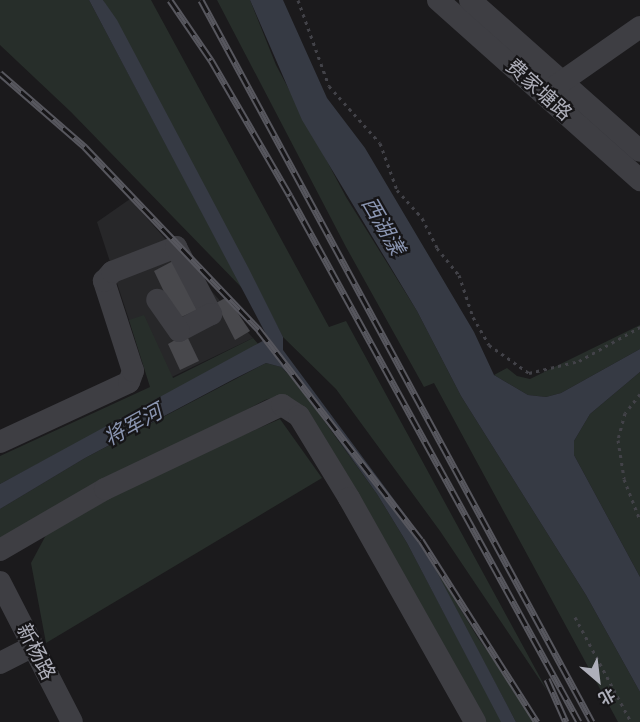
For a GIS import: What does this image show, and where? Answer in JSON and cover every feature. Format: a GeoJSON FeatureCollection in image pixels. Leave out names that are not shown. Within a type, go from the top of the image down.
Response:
{"type":"FeatureCollection","features":[{"type":"Feature","properties":{"kind":"street","name":"费家塘路"},"geometry":{"type":"LineString","coordinates":[[438,0],[640,180]]}},
{"type":"Feature","properties":{"kind":"street","name":"费家塘路"},"geometry":{"type":"LineString","coordinates":[[470,0],[640,151]]}},
{"type":"Feature","properties":{"kind":"street"},"geometry":{"type":"LineString","coordinates":[[543,95],[640,27]]}},
{"type":"Feature","properties":{"kind":"street"},"geometry":{"type":"LineString","coordinates":[[0,442],[129,382],[133,371],[104,281],[111,272],[176,246],[212,314],[179,331],[158,300]]}},
{"type":"Feature","properties":{"kind":"street"},"geometry":{"type":"LineString","coordinates":[[0,550],[105,489],[282,405],[299,416],[343,488],[475,722]]}},
{"type":"Feature","properties":{"kind":"street","name":"新杨路"},"geometry":{"type":"LineString","coordinates":[[0,582],[72,722]]}},
{"type":"Feature","properties":{"kind":"street"},"geometry":{"type":"LineString","coordinates":[[0,663],[33,646]]}},
{"type":"Feature","properties":{"kind":"path"},"geometry":{"type":"LineString","coordinates":[[298,0],[329,86],[380,143],[397,190],[422,218],[437,248],[459,276],[473,317],[489,345],[529,373],[579,360],[640,327]]}},
{"type":"Feature","properties":{"kind":"path"},"geometry":{"type":"LineString","coordinates":[[640,394],[625,413],[618,440],[624,479],[640,520]]}},
{"type":"Feature","properties":{"kind":"path"},"geometry":{"type":"LineString","coordinates":[[575,617],[631,722]]}},
{"type":"Feature","properties":{"kind":"shaded area"},"geometry":{"type":"Polygon","coordinates":[[[0,0],[89,0],[243,289],[71,112],[0,45],[0,0]]]}},
{"type":"Feature","properties":{"kind":"shaded area"},"geometry":{"type":"Polygon","coordinates":[[[103,0],[151,0],[329,327],[346,321],[548,692],[440,531],[336,389],[283,337],[103,0]]]}},
{"type":"Feature","properties":{"kind":"shaded area"},"geometry":{"type":"Polygon","coordinates":[[[217,0],[250,0],[276,65],[346,197],[417,311],[461,396],[586,595],[640,692],[640,722],[618,722],[434,383],[424,387],[346,247],[217,0]]]}},
{"type":"Feature","properties":{"kind":"shaded area"},"geometry":{"type":"Polygon","coordinates":[[[130,199],[253,338],[151,387],[97,222],[130,199]]]}},
{"type":"Feature","properties":{"kind":"shaded area"},"geometry":{"type":"Polygon","coordinates":[[[144,315],[173,378],[253,338],[260,346],[0,484],[0,456],[150,387],[129,320],[144,315]]]}},
{"type":"Feature","properties":{"kind":"shaded area"},"geometry":{"type":"Polygon","coordinates":[[[640,325],[640,349],[561,393],[546,397],[528,395],[494,375],[507,368],[517,376],[530,379],[640,325]]]}},
{"type":"Feature","properties":{"kind":"shaded area"},"geometry":{"type":"Polygon","coordinates":[[[266,363],[281,367],[296,382],[377,494],[407,543],[502,722],[480,722],[281,395],[265,400],[0,539],[0,509],[85,458],[266,363]]]}},
{"type":"Feature","properties":{"kind":"shaded area"},"geometry":{"type":"Polygon","coordinates":[[[640,372],[640,577],[574,455],[574,441],[590,414],[640,372]]]}},
{"type":"Feature","properties":{"kind":"shaded area"},"geometry":{"type":"Polygon","coordinates":[[[280,419],[322,478],[46,643],[31,563],[46,535],[145,478],[280,419]]]}},
{"type":"Feature","properties":{"kind":"shaded area"},"geometry":{"type":"Polygon","coordinates":[[[420,543],[478,638],[537,722],[516,722],[420,543]]]}},
{"type":"Feature","properties":{"kind":"water","name":"将军河"},"geometry":{"type":"Polygon","coordinates":[[[89,0],[103,0],[117,20],[249,269],[283,337],[283,350],[410,521],[516,722],[501,722],[407,543],[377,494],[297,382],[281,367],[266,363],[234,379],[85,458],[0,509],[0,484],[268,338],[89,0]]]}},
{"type":"Feature","properties":{"kind":"water","name":"西湖漾"},"geometry":{"type":"Polygon","coordinates":[[[250,0],[283,0],[327,98],[365,148],[474,332],[494,375],[528,395],[546,397],[561,393],[640,349],[640,372],[590,414],[574,441],[574,455],[640,577],[640,692],[586,595],[461,396],[417,311],[302,120],[250,0]]]}},
{"type":"Feature","properties":{"kind":"building"},"geometry":{"type":"Polygon","coordinates":[[[173,261],[197,310],[177,319],[154,271],[173,261]]]}},
{"type":"Feature","properties":{"kind":"building"},"geometry":{"type":"Polygon","coordinates":[[[227,297],[250,331],[235,340],[216,303],[227,297]]]}},
{"type":"Feature","properties":{"kind":"building"},"geometry":{"type":"Polygon","coordinates":[[[186,334],[199,361],[180,370],[168,344],[186,334]]]}},
{"type":"Feature","properties":{"kind":"railway"},"geometry":{"type":"LineString","coordinates":[[170,0],[211,60],[290,196],[579,722]]}},
{"type":"Feature","properties":{"kind":"railway"},"geometry":{"type":"LineString","coordinates":[[201,0],[592,722]]}},
{"type":"Feature","properties":{"kind":"railway"},"geometry":{"type":"LineString","coordinates":[[0,73],[85,147],[259,330],[421,540],[537,722]]}},
{"type":"Feature","properties":{"kind":"railway"},"geometry":{"type":"LineString","coordinates":[[547,679],[566,722]]}}]}
